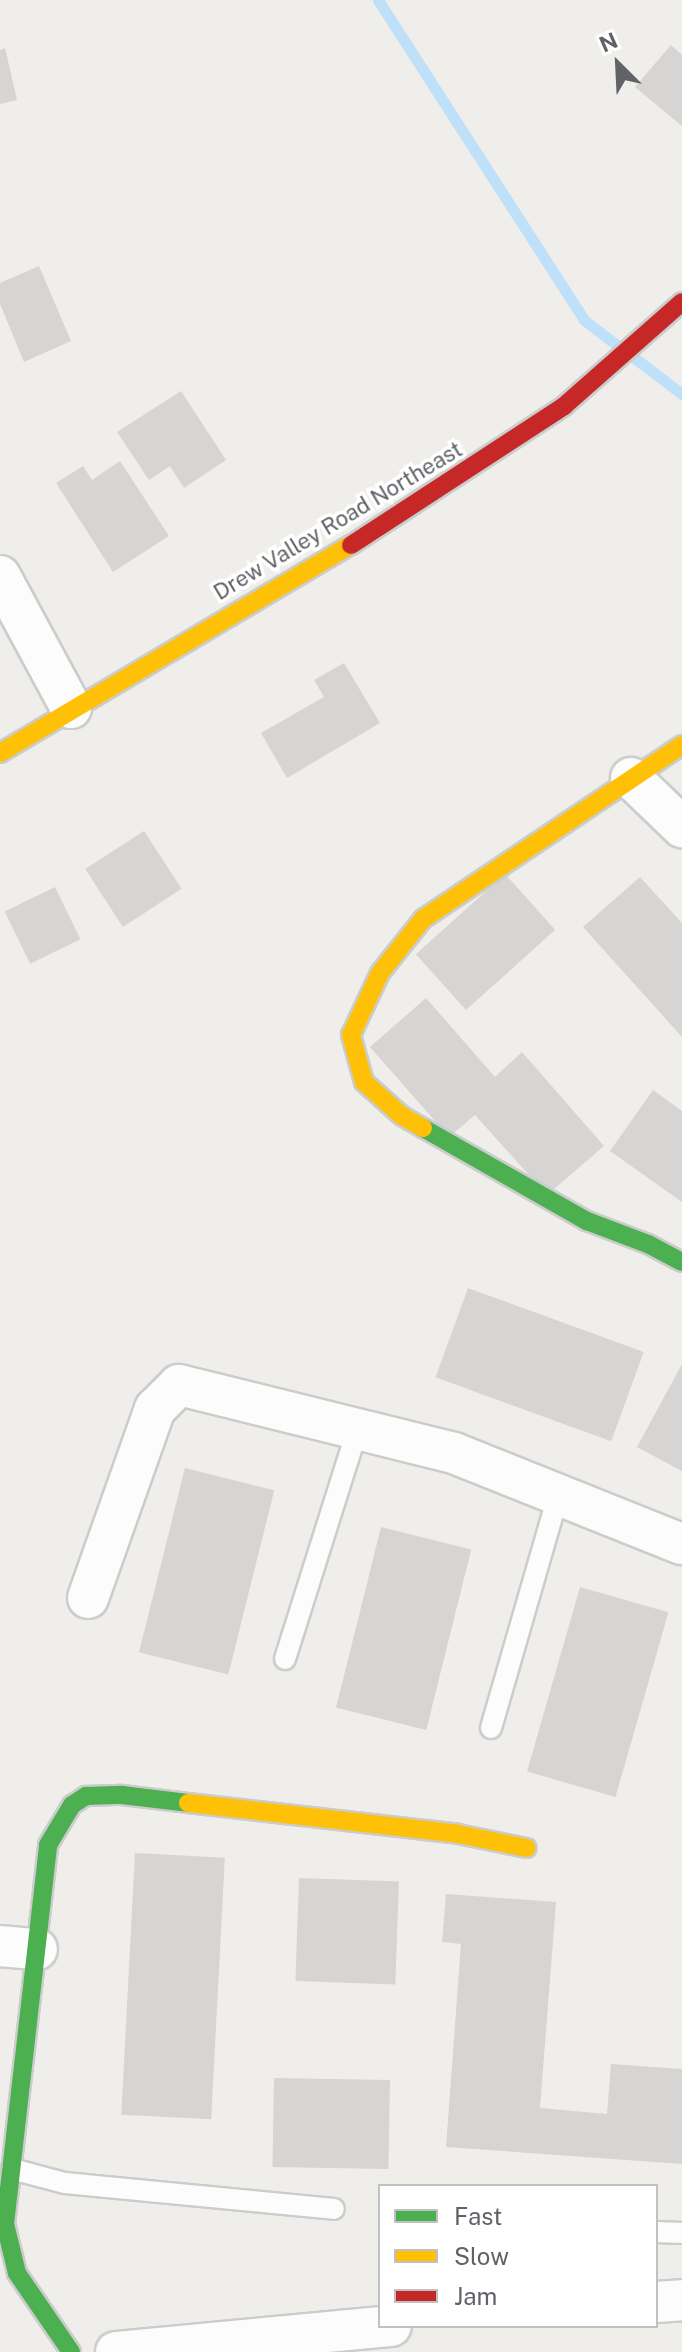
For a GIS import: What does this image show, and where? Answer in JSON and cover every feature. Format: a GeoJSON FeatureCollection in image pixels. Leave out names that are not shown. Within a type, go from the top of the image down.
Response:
{"type":"FeatureCollection","features":[{"type":"Feature","properties":{"kind":"street","name":"Drew Valley Road Northeast"},"geometry":{"type":"LineString","coordinates":[[0,753],[71,708],[324,562],[518,439],[564,406],[682,302]]}},
{"type":"Feature","properties":{"kind":"street"},"geometry":{"type":"LineString","coordinates":[[0,576],[71,708]]}},
{"type":"Feature","properties":{"kind":"street"},"geometry":{"type":"LineString","coordinates":[[682,745],[423,919],[380,973],[351,1035],[364,1082],[402,1116],[587,1221],[648,1244],[682,1262]]}},
{"type":"Feature","properties":{"kind":"street"},"geometry":{"type":"LineString","coordinates":[[631,778],[682,827]]}},
{"type":"Feature","properties":{"kind":"street"},"geometry":{"type":"LineString","coordinates":[[88,1598],[155,1409],[179,1385],[454,1453],[682,1544]]}},
{"type":"Feature","properties":{"kind":"street"},"geometry":{"type":"LineString","coordinates":[[71,2352],[17,2273],[5,2224],[12,2169],[18,1947],[48,1845],[72,1805],[86,1796],[122,1795],[428,1831],[527,1848]]}},
{"type":"Feature","properties":{"kind":"street"},"geometry":{"type":"LineString","coordinates":[[658,2302],[682,2300]]}},
{"type":"Feature","properties":{"kind":"street"},"geometry":{"type":"LineString","coordinates":[[116,2352],[299,2343],[380,2328]]}},
{"type":"Feature","properties":{"kind":"lane"},"geometry":{"type":"LineString","coordinates":[[285,1659],[358,1427]]}},
{"type":"Feature","properties":{"kind":"lane"},"geometry":{"type":"LineString","coordinates":[[491,1728],[559,1493]]}},
{"type":"Feature","properties":{"kind":"lane"},"geometry":{"type":"LineString","coordinates":[[12,2169],[65,2183],[334,2209]]}},
{"type":"Feature","properties":{"kind":"lane"},"geometry":{"type":"LineString","coordinates":[[658,2232],[682,2233]]}},
{"type":"Feature","properties":{"kind":"building"},"geometry":{"type":"Polygon","coordinates":[[[671,45],[682,55],[682,126],[635,87],[671,45]]]}},
{"type":"Feature","properties":{"kind":"building"},"geometry":{"type":"Polygon","coordinates":[[[5,48],[17,100],[0,104],[0,50],[5,48]]]}},
{"type":"Feature","properties":{"kind":"building"},"geometry":{"type":"Polygon","coordinates":[[[39,266],[71,341],[24,362],[0,304],[0,283],[39,266]]]}},
{"type":"Feature","properties":{"kind":"building"},"geometry":{"type":"Polygon","coordinates":[[[181,391],[226,460],[184,488],[170,466],[149,480],[117,432],[181,391]]]}},
{"type":"Feature","properties":{"kind":"building"},"geometry":{"type":"Polygon","coordinates":[[[120,461],[169,536],[113,572],[56,483],[83,466],[92,480],[120,461]]]}},
{"type":"Feature","properties":{"kind":"building"},"geometry":{"type":"Polygon","coordinates":[[[344,663],[380,723],[287,778],[261,733],[324,697],[314,680],[344,663]]]}},
{"type":"Feature","properties":{"kind":"building"},"geometry":{"type":"Polygon","coordinates":[[[144,831],[182,889],[123,927],[85,869],[144,831]]]}},
{"type":"Feature","properties":{"kind":"building"},"geometry":{"type":"Polygon","coordinates":[[[505,874],[555,930],[466,1010],[416,954],[505,874]]]}},
{"type":"Feature","properties":{"kind":"building"},"geometry":{"type":"Polygon","coordinates":[[[640,877],[682,923],[682,1037],[583,927],[640,877]]]}},
{"type":"Feature","properties":{"kind":"building"},"geometry":{"type":"Polygon","coordinates":[[[55,887],[80,939],[30,964],[5,912],[55,887]]]}},
{"type":"Feature","properties":{"kind":"building"},"geometry":{"type":"Polygon","coordinates":[[[426,998],[495,1077],[522,1052],[604,1146],[547,1195],[475,1115],[449,1137],[370,1047],[426,998]]]}},
{"type":"Feature","properties":{"kind":"building"},"geometry":{"type":"Polygon","coordinates":[[[653,1090],[682,1111],[682,1202],[610,1151],[653,1090]]]}},
{"type":"Feature","properties":{"kind":"building"},"geometry":{"type":"Polygon","coordinates":[[[468,1288],[644,1352],[611,1441],[436,1377],[468,1288]]]}},
{"type":"Feature","properties":{"kind":"building"},"geometry":{"type":"Polygon","coordinates":[[[682,1364],[682,1471],[637,1447],[682,1364]]]}},
{"type":"Feature","properties":{"kind":"building"},"geometry":{"type":"Polygon","coordinates":[[[185,1468],[274,1490],[228,1675],[139,1652],[185,1468]]]}},
{"type":"Feature","properties":{"kind":"building"},"geometry":{"type":"Polygon","coordinates":[[[381,1527],[471,1549],[426,1730],[336,1707],[381,1527]]]}},
{"type":"Feature","properties":{"kind":"building"},"geometry":{"type":"Polygon","coordinates":[[[580,1587],[668,1612],[616,1797],[527,1772],[580,1587]]]}},
{"type":"Feature","properties":{"kind":"building"},"geometry":{"type":"Polygon","coordinates":[[[135,1853],[225,1858],[211,2119],[121,2115],[135,1853]]]}},
{"type":"Feature","properties":{"kind":"building"},"geometry":{"type":"Polygon","coordinates":[[[299,1878],[399,1881],[395,1984],[295,1981],[299,1878]]]}},
{"type":"Feature","properties":{"kind":"building"},"geometry":{"type":"Polygon","coordinates":[[[446,1894],[556,1902],[540,2108],[607,2114],[611,2064],[682,2069],[682,2164],[446,2147],[461,1944],[442,1942],[446,1894]]]}},
{"type":"Feature","properties":{"kind":"building"},"geometry":{"type":"Polygon","coordinates":[[[274,2078],[390,2080],[388,2169],[272,2167],[274,2078]]]}},
{"type":"Feature","properties":{"kind":"waterway"},"geometry":{"type":"LineString","coordinates":[[378,0],[584,320],[618,346]]}},
{"type":"Feature","properties":{"kind":"waterway"},"geometry":{"type":"LineString","coordinates":[[632,356],[682,394]]}},
{"type":"Feature","properties":{"kind":"traffic: fast"},"geometry":{"type":"LineString","coordinates":[[423,1128],[587,1221],[648,1244],[682,1262]]}},
{"type":"Feature","properties":{"kind":"traffic: fast"},"geometry":{"type":"LineString","coordinates":[[71,2352],[17,2273],[5,2224],[48,1845],[72,1805],[86,1796],[122,1795],[188,1803]]}},
{"type":"Feature","properties":{"kind":"traffic: slow"},"geometry":{"type":"LineString","coordinates":[[0,753],[351,545]]}},
{"type":"Feature","properties":{"kind":"traffic: slow"},"geometry":{"type":"LineString","coordinates":[[423,1128],[402,1116],[364,1082],[351,1035],[380,973],[423,919],[682,745]]}},
{"type":"Feature","properties":{"kind":"traffic: slow"},"geometry":{"type":"LineString","coordinates":[[188,1803],[458,1834],[527,1848]]}},
{"type":"Feature","properties":{"kind":"traffic: jam"},"geometry":{"type":"LineString","coordinates":[[351,545],[564,406],[682,302]]}}]}
